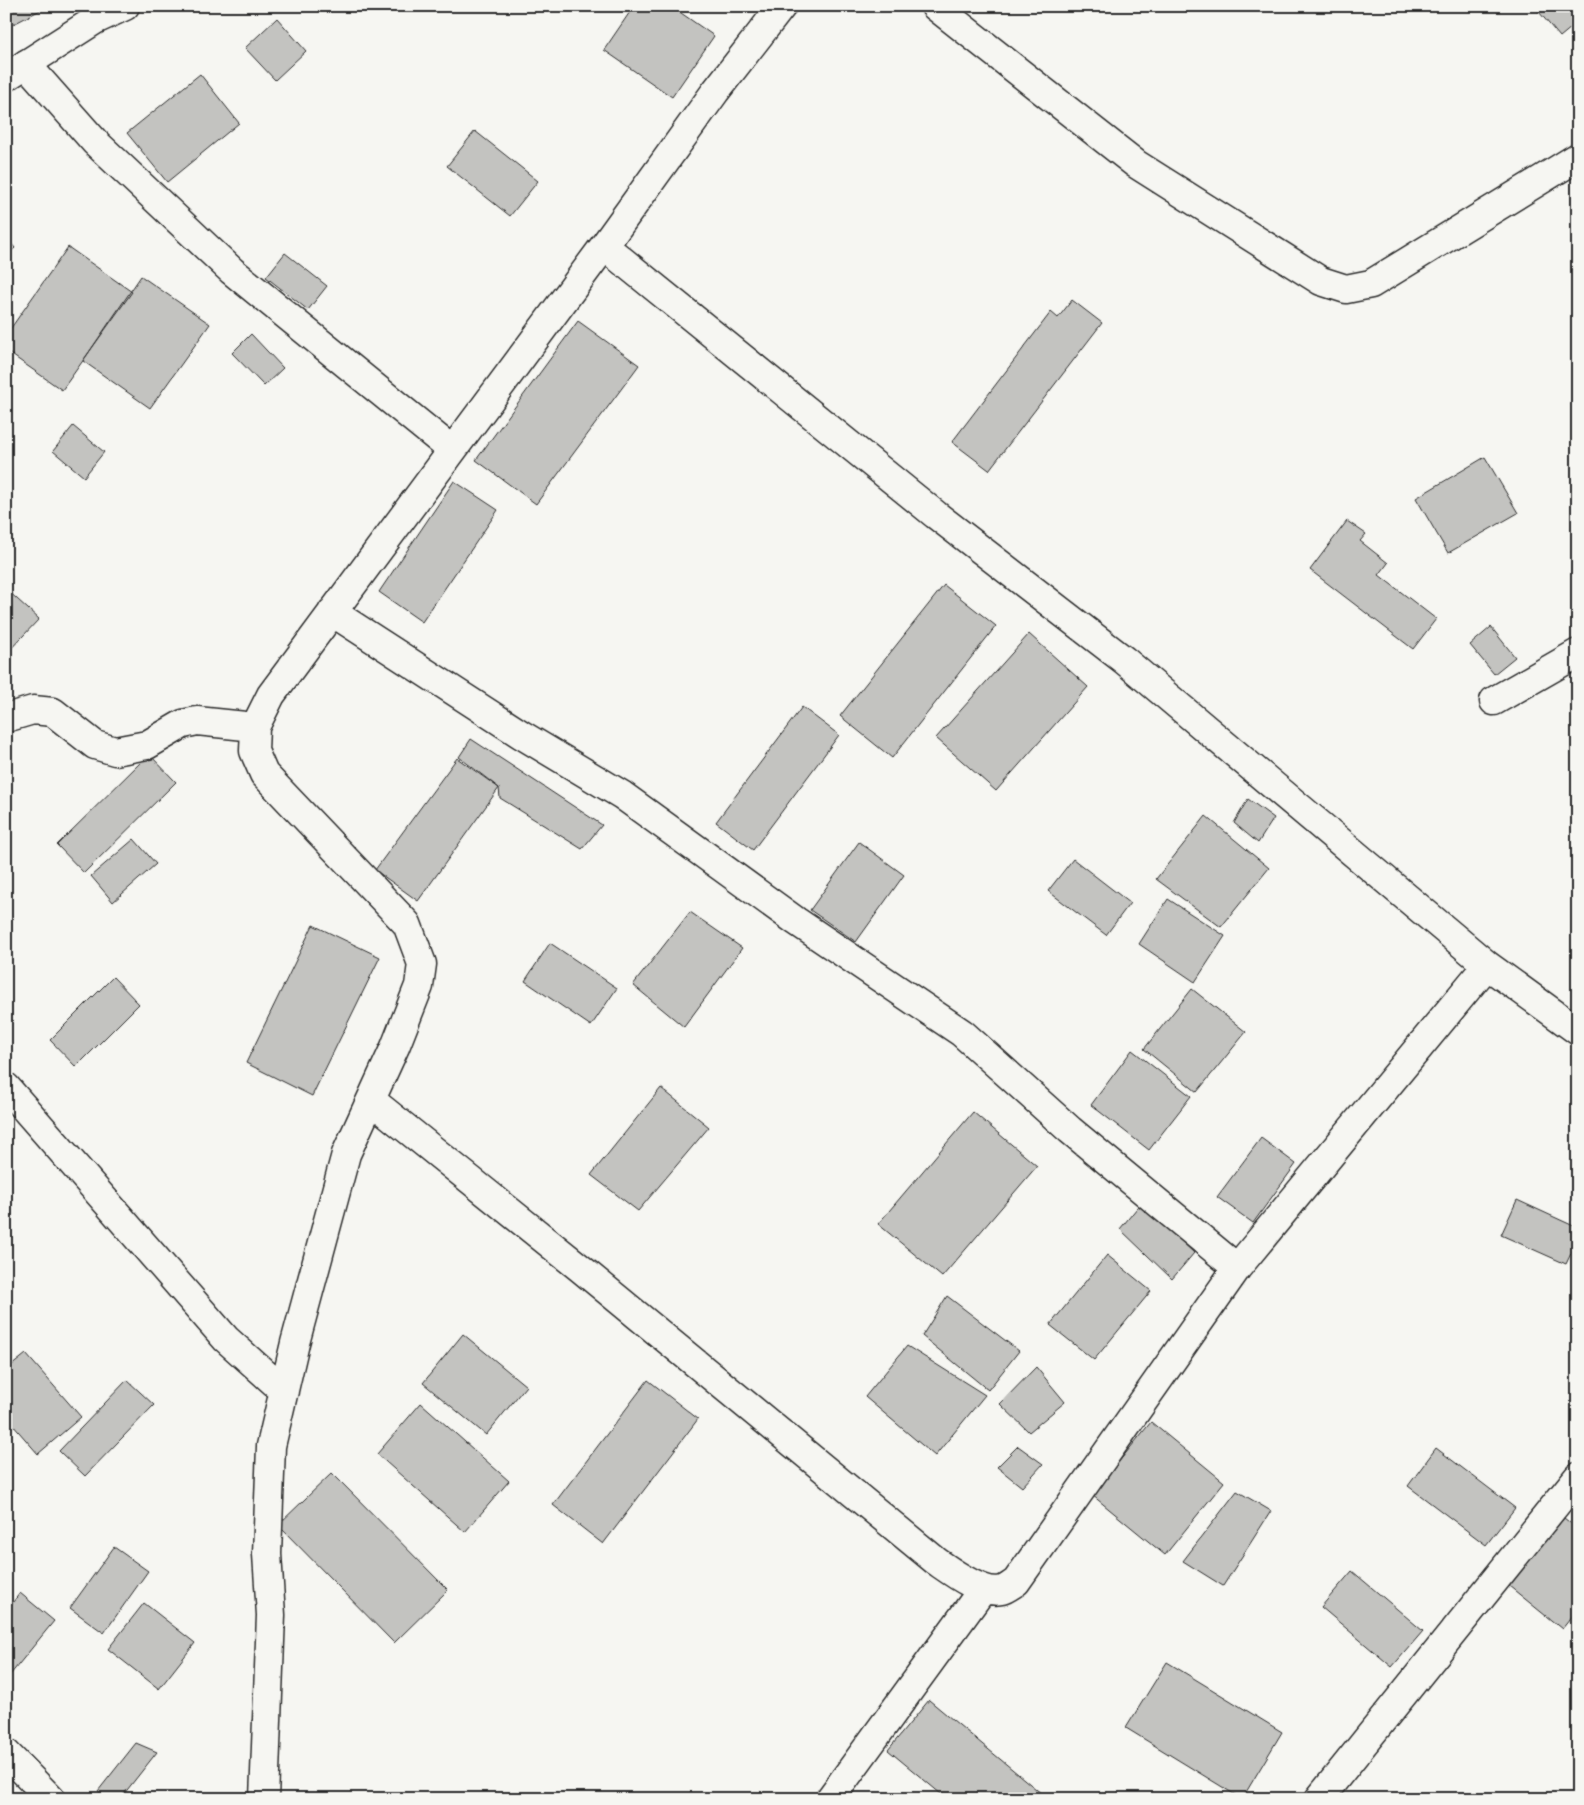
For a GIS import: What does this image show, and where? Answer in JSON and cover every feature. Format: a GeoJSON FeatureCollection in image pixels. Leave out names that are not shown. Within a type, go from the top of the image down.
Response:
{"type":"FeatureCollection","features":[{"type":"Feature","properties":{"kind":"street"},"geometry":{"type":"LineString","coordinates":[[125,6],[95,20],[16,71],[232,271],[452,450]]}},
{"type":"Feature","properties":{"kind":"street"},"geometry":{"type":"LineString","coordinates":[[264,1799],[271,1615],[267,1554],[271,1446],[295,1343],[346,1154],[396,1047],[419,986],[422,964],[407,924],[264,774],[254,752],[255,727],[272,695],[332,612],[604,246],[715,92],[782,6]]}},
{"type":"Feature","properties":{"kind":"street"},"geometry":{"type":"LineString","coordinates":[[935,6],[1136,164],[1321,281],[1346,289],[1370,284],[1578,157]]}},
{"type":"Feature","properties":{"kind":"street"},"geometry":{"type":"LineString","coordinates":[[604,246],[936,515],[1124,660],[1487,965],[1578,1031]]}},
{"type":"Feature","properties":{"kind":"street"},"geometry":{"type":"LineString","coordinates":[[332,612],[522,735],[622,795],[796,921],[962,1033],[1070,1130],[1238,1268]]}},
{"type":"Feature","properties":{"kind":"street"},"geometry":{"type":"LineString","coordinates":[[1494,701],[1578,653]]}},
{"type":"Feature","properties":{"kind":"street"},"geometry":{"type":"LineString","coordinates":[[6,718],[33,710],[53,712],[96,745],[115,751],[147,745],[183,724],[197,722],[255,727]]}},
{"type":"Feature","properties":{"kind":"street"},"geometry":{"type":"LineString","coordinates":[[371,1100],[580,1268],[936,1562],[961,1578],[983,1588],[1001,1590],[1016,1582],[1238,1268],[1487,965]]}},
{"type":"Feature","properties":{"kind":"street"},"geometry":{"type":"LineString","coordinates":[[6,1087],[226,1339],[284,1391]]}},
{"type":"Feature","properties":{"kind":"street"},"geometry":{"type":"LineString","coordinates":[[1319,1799],[1578,1477]]}},
{"type":"Feature","properties":{"kind":"street"},"geometry":{"type":"LineString","coordinates":[[830,1799],[983,1588]]}},
{"type":"Feature","properties":{"kind":"street"},"geometry":{"type":"LineString","coordinates":[[6,1753],[51,1799]]}},
{"type":"Feature","properties":{"kind":"building"},"geometry":{"type":"Polygon","coordinates":[[[6,6],[48,6],[6,28],[6,6]]]}},
{"type":"Feature","properties":{"kind":"building"},"geometry":{"type":"Polygon","coordinates":[[[634,6],[671,6],[714,36],[672,97],[604,50],[634,6]]]}},
{"type":"Feature","properties":{"kind":"building"},"geometry":{"type":"Polygon","coordinates":[[[1534,6],[1578,6],[1578,22],[1560,37],[1534,6]]]}},
{"type":"Feature","properties":{"kind":"building"},"geometry":{"type":"Polygon","coordinates":[[[277,18],[306,51],[275,80],[245,48],[277,18]]]}},
{"type":"Feature","properties":{"kind":"building"},"geometry":{"type":"Polygon","coordinates":[[[200,74],[239,123],[167,182],[127,133],[200,74]]]}},
{"type":"Feature","properties":{"kind":"building"},"geometry":{"type":"Polygon","coordinates":[[[475,131],[538,181],[510,216],[447,166],[475,131]]]}},
{"type":"Feature","properties":{"kind":"building"},"geometry":{"type":"Polygon","coordinates":[[[6,237],[15,248],[6,256],[6,237]]]}},
{"type":"Feature","properties":{"kind":"building"},"geometry":{"type":"Polygon","coordinates":[[[68,247],[132,292],[62,390],[6,351],[6,335],[68,247]]]}},
{"type":"Feature","properties":{"kind":"building"},"geometry":{"type":"Polygon","coordinates":[[[285,253],[327,286],[308,310],[266,277],[285,253]]]}},
{"type":"Feature","properties":{"kind":"building"},"geometry":{"type":"Polygon","coordinates":[[[141,276],[210,324],[150,408],[83,361],[141,276]]]}},
{"type":"Feature","properties":{"kind":"building"},"geometry":{"type":"Polygon","coordinates":[[[1072,300],[1102,323],[989,470],[952,442],[1051,312],[1058,318],[1072,300]]]}},
{"type":"Feature","properties":{"kind":"building"},"geometry":{"type":"Polygon","coordinates":[[[578,321],[639,365],[536,504],[476,460],[578,321]]]}},
{"type":"Feature","properties":{"kind":"building"},"geometry":{"type":"Polygon","coordinates":[[[251,334],[283,368],[264,386],[232,353],[251,334]]]}},
{"type":"Feature","properties":{"kind":"building"},"geometry":{"type":"Polygon","coordinates":[[[73,426],[104,452],[84,477],[53,451],[73,426]]]}},
{"type":"Feature","properties":{"kind":"building"},"geometry":{"type":"Polygon","coordinates":[[[1485,457],[1518,513],[1448,553],[1416,498],[1485,457]]]}},
{"type":"Feature","properties":{"kind":"building"},"geometry":{"type":"Polygon","coordinates":[[[454,481],[498,510],[422,622],[379,592],[454,481]]]}},
{"type":"Feature","properties":{"kind":"building"},"geometry":{"type":"Polygon","coordinates":[[[1347,521],[1366,534],[1360,541],[1388,563],[1379,575],[1436,619],[1413,649],[1310,570],[1347,521]]]}},
{"type":"Feature","properties":{"kind":"building"},"geometry":{"type":"Polygon","coordinates":[[[944,585],[996,626],[892,758],[840,716],[944,585]]]}},
{"type":"Feature","properties":{"kind":"building"},"geometry":{"type":"Polygon","coordinates":[[[6,589],[39,619],[6,654],[6,589]]]}},
{"type":"Feature","properties":{"kind":"building"},"geometry":{"type":"Polygon","coordinates":[[[1491,627],[1515,657],[1494,674],[1470,645],[1491,627]]]}},
{"type":"Feature","properties":{"kind":"building"},"geometry":{"type":"Polygon","coordinates":[[[1029,634],[1088,687],[996,791],[936,738],[1029,634]]]}},
{"type":"Feature","properties":{"kind":"building"},"geometry":{"type":"Polygon","coordinates":[[[802,707],[839,735],[753,850],[716,822],[802,707]]]}},
{"type":"Feature","properties":{"kind":"building"},"geometry":{"type":"Polygon","coordinates":[[[471,739],[602,825],[582,849],[500,798],[499,788],[459,757],[471,739]]]}},
{"type":"Feature","properties":{"kind":"building"},"geometry":{"type":"Polygon","coordinates":[[[149,754],[176,782],[84,873],[57,845],[149,754]]]}},
{"type":"Feature","properties":{"kind":"building"},"geometry":{"type":"Polygon","coordinates":[[[457,758],[499,788],[418,901],[375,870],[457,758]]]}},
{"type":"Feature","properties":{"kind":"building"},"geometry":{"type":"Polygon","coordinates":[[[1248,799],[1274,818],[1258,843],[1234,823],[1248,799]]]}},
{"type":"Feature","properties":{"kind":"building"},"geometry":{"type":"Polygon","coordinates":[[[1206,816],[1269,868],[1221,927],[1156,879],[1206,816]]]}},
{"type":"Feature","properties":{"kind":"building"},"geometry":{"type":"Polygon","coordinates":[[[134,839],[156,864],[113,902],[91,876],[134,839]]]}},
{"type":"Feature","properties":{"kind":"building"},"geometry":{"type":"Polygon","coordinates":[[[859,842],[904,875],[856,942],[810,910],[859,842]]]}},
{"type":"Feature","properties":{"kind":"building"},"geometry":{"type":"Polygon","coordinates":[[[1073,859],[1130,903],[1106,935],[1048,891],[1073,859]]]}},
{"type":"Feature","properties":{"kind":"building"},"geometry":{"type":"Polygon","coordinates":[[[1168,899],[1225,936],[1195,982],[1139,944],[1168,899]]]}},
{"type":"Feature","properties":{"kind":"building"},"geometry":{"type":"Polygon","coordinates":[[[690,912],[742,948],[684,1027],[633,985],[690,912]]]}},
{"type":"Feature","properties":{"kind":"building"},"geometry":{"type":"Polygon","coordinates":[[[313,925],[380,957],[312,1096],[246,1063],[313,925]]]}},
{"type":"Feature","properties":{"kind":"building"},"geometry":{"type":"Polygon","coordinates":[[[550,943],[617,988],[591,1026],[525,981],[550,943]]]}},
{"type":"Feature","properties":{"kind":"building"},"geometry":{"type":"Polygon","coordinates":[[[113,977],[139,1004],[76,1067],[50,1040],[113,977]]]}},
{"type":"Feature","properties":{"kind":"building"},"geometry":{"type":"Polygon","coordinates":[[[1192,989],[1246,1032],[1197,1092],[1144,1049],[1192,989]]]}},
{"type":"Feature","properties":{"kind":"building"},"geometry":{"type":"Polygon","coordinates":[[[1132,1050],[1191,1096],[1149,1150],[1091,1105],[1132,1050]]]}},
{"type":"Feature","properties":{"kind":"building"},"geometry":{"type":"Polygon","coordinates":[[[661,1088],[709,1127],[638,1211],[591,1175],[661,1088]]]}},
{"type":"Feature","properties":{"kind":"building"},"geometry":{"type":"Polygon","coordinates":[[[973,1112],[1037,1166],[942,1277],[878,1224],[973,1112]]]}},
{"type":"Feature","properties":{"kind":"building"},"geometry":{"type":"Polygon","coordinates":[[[1261,1138],[1296,1164],[1253,1223],[1217,1197],[1261,1138]]]}},
{"type":"Feature","properties":{"kind":"building"},"geometry":{"type":"Polygon","coordinates":[[[1517,1200],[1578,1228],[1578,1239],[1566,1264],[1501,1235],[1517,1200]]]}},
{"type":"Feature","properties":{"kind":"building"},"geometry":{"type":"Polygon","coordinates":[[[1141,1203],[1194,1253],[1172,1279],[1120,1229],[1141,1203]]]}},
{"type":"Feature","properties":{"kind":"building"},"geometry":{"type":"Polygon","coordinates":[[[1107,1255],[1151,1291],[1094,1360],[1050,1325],[1107,1255]]]}},
{"type":"Feature","properties":{"kind":"building"},"geometry":{"type":"Polygon","coordinates":[[[947,1296],[1019,1351],[988,1390],[922,1336],[947,1296]]]}},
{"type":"Feature","properties":{"kind":"building"},"geometry":{"type":"Polygon","coordinates":[[[463,1334],[526,1386],[486,1435],[423,1383],[463,1334]]]}},
{"type":"Feature","properties":{"kind":"building"},"geometry":{"type":"Polygon","coordinates":[[[907,1346],[985,1395],[935,1456],[865,1397],[907,1346]]]}},
{"type":"Feature","properties":{"kind":"building"},"geometry":{"type":"Polygon","coordinates":[[[26,1354],[81,1417],[38,1454],[6,1417],[6,1370],[26,1354]]]}},
{"type":"Feature","properties":{"kind":"building"},"geometry":{"type":"Polygon","coordinates":[[[1036,1367],[1065,1402],[1029,1432],[1000,1404],[1036,1367]]]}},
{"type":"Feature","properties":{"kind":"building"},"geometry":{"type":"Polygon","coordinates":[[[127,1380],[154,1405],[85,1476],[59,1451],[127,1380]]]}},
{"type":"Feature","properties":{"kind":"building"},"geometry":{"type":"Polygon","coordinates":[[[648,1380],[698,1419],[603,1544],[553,1505],[648,1380]]]}},
{"type":"Feature","properties":{"kind":"building"},"geometry":{"type":"Polygon","coordinates":[[[421,1403],[509,1481],[465,1532],[377,1454],[421,1403]]]}},
{"type":"Feature","properties":{"kind":"building"},"geometry":{"type":"Polygon","coordinates":[[[1151,1422],[1224,1482],[1165,1555],[1092,1495],[1151,1422]]]}},
{"type":"Feature","properties":{"kind":"building"},"geometry":{"type":"Polygon","coordinates":[[[1018,1446],[1043,1464],[1022,1487],[997,1467],[1018,1446]]]}},
{"type":"Feature","properties":{"kind":"building"},"geometry":{"type":"Polygon","coordinates":[[[1436,1448],[1515,1508],[1486,1545],[1408,1486],[1436,1448]]]}},
{"type":"Feature","properties":{"kind":"building"},"geometry":{"type":"Polygon","coordinates":[[[332,1473],[448,1590],[394,1643],[278,1525],[332,1473]]]}},
{"type":"Feature","properties":{"kind":"building"},"geometry":{"type":"Polygon","coordinates":[[[1237,1491],[1271,1511],[1223,1586],[1183,1561],[1237,1491]]]}},
{"type":"Feature","properties":{"kind":"building"},"geometry":{"type":"Polygon","coordinates":[[[1564,1518],[1578,1529],[1578,1609],[1562,1629],[1509,1586],[1564,1518]]]}},
{"type":"Feature","properties":{"kind":"building"},"geometry":{"type":"Polygon","coordinates":[[[114,1547],[148,1571],[104,1633],[70,1608],[114,1547]]]}},
{"type":"Feature","properties":{"kind":"building"},"geometry":{"type":"Polygon","coordinates":[[[1352,1571],[1423,1631],[1392,1667],[1321,1607],[1352,1571]]]}},
{"type":"Feature","properties":{"kind":"building"},"geometry":{"type":"Polygon","coordinates":[[[20,1593],[54,1621],[10,1675],[6,1671],[6,1611],[20,1593]]]}},
{"type":"Feature","properties":{"kind":"building"},"geometry":{"type":"Polygon","coordinates":[[[144,1603],[195,1643],[159,1689],[108,1649],[144,1603]]]}},
{"type":"Feature","properties":{"kind":"building"},"geometry":{"type":"Polygon","coordinates":[[[1167,1662],[1282,1732],[1242,1799],[1126,1728],[1167,1662]]]}},
{"type":"Feature","properties":{"kind":"building"},"geometry":{"type":"Polygon","coordinates":[[[929,1700],[1048,1799],[947,1799],[888,1750],[929,1700]]]}},
{"type":"Feature","properties":{"kind":"building"},"geometry":{"type":"Polygon","coordinates":[[[136,1743],[157,1752],[120,1799],[107,1799],[98,1791],[136,1743]]]}}]}
